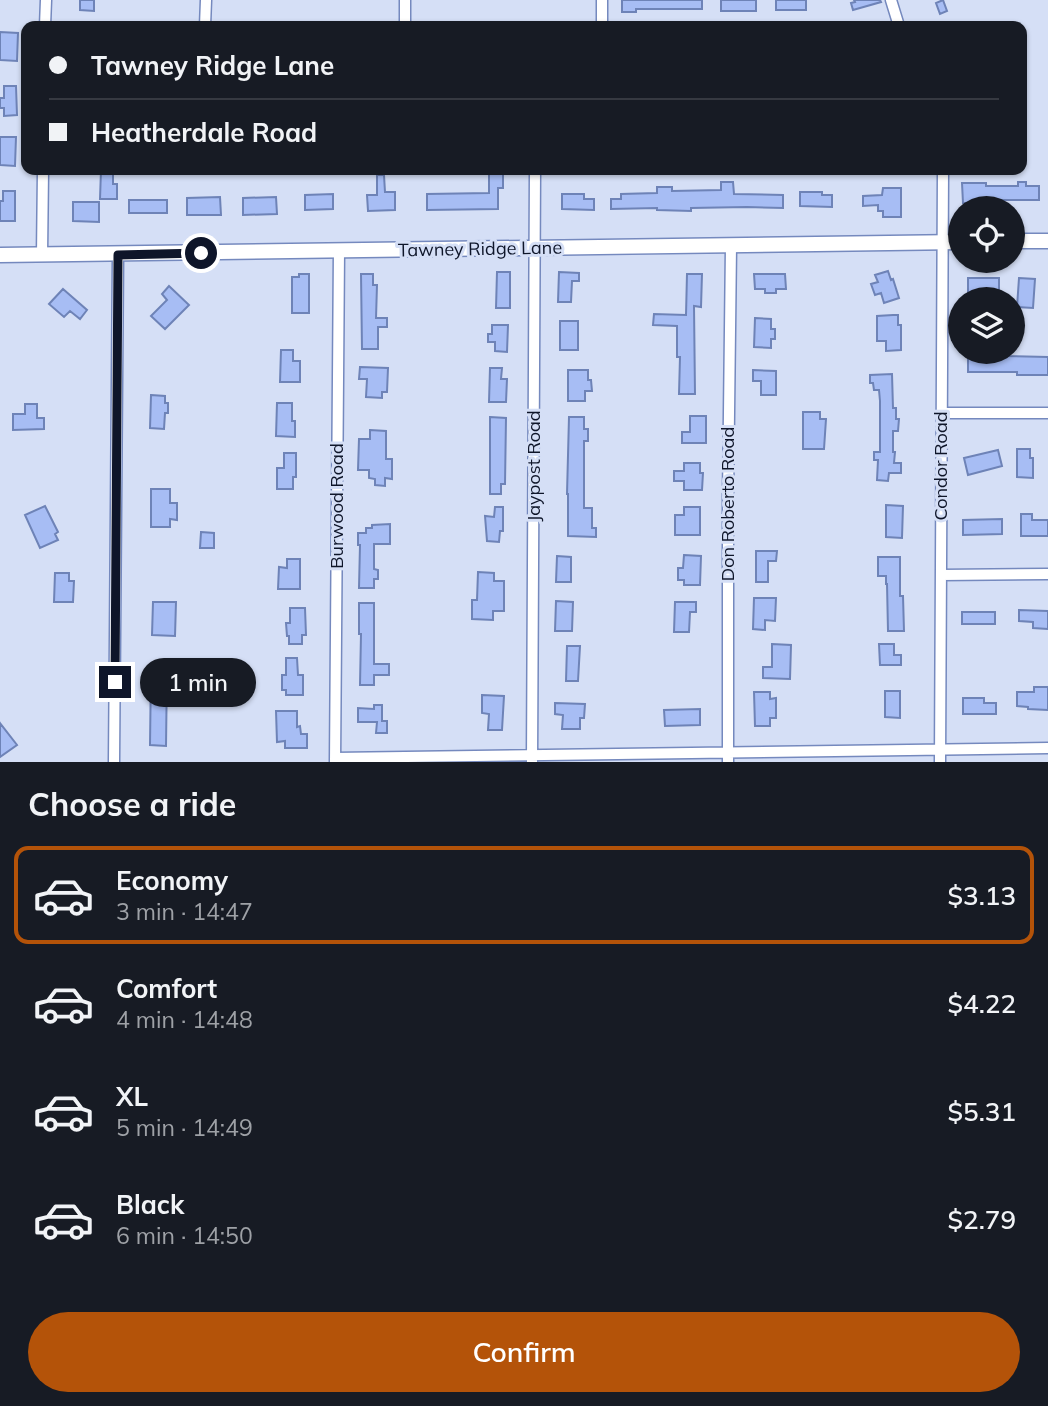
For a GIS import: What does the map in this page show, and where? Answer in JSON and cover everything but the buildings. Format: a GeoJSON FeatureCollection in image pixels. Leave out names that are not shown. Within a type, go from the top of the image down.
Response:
{"type":"FeatureCollection","features":[{"type":"Feature","properties":{"kind":"street"},"geometry":{"type":"LineString","coordinates":[[46,0],[46,21]]}},
{"type":"Feature","properties":{"kind":"street"},"geometry":{"type":"LineString","coordinates":[[205,21],[206,0]]}},
{"type":"Feature","properties":{"kind":"street"},"geometry":{"type":"LineString","coordinates":[[405,0],[405,21]]}},
{"type":"Feature","properties":{"kind":"street"},"geometry":{"type":"LineString","coordinates":[[602,0],[602,21]]}},
{"type":"Feature","properties":{"kind":"street"},"geometry":{"type":"LineString","coordinates":[[891,0],[897,21]]}},
{"type":"Feature","properties":{"kind":"street"},"geometry":{"type":"LineString","coordinates":[[42,255],[43,175]]}},
{"type":"Feature","properties":{"kind":"street","name":"Jaypost Road"},"geometry":{"type":"LineString","coordinates":[[532,758],[535,175]]}},
{"type":"Feature","properties":{"kind":"street","name":"Condor Road"},"geometry":{"type":"LineString","coordinates":[[940,762],[943,175]]}},
{"type":"Feature","properties":{"kind":"street"},"geometry":{"type":"LineString","coordinates":[[1025,241],[1048,241]]}},
{"type":"Feature","properties":{"kind":"street","name":"Tawney Ridge Lane"},"geometry":{"type":"LineString","coordinates":[[0,255],[948,242]]}},
{"type":"Feature","properties":{"kind":"street","name":"Don Roberto Road"},"geometry":{"type":"LineString","coordinates":[[728,757],[731,246]]}},
{"type":"Feature","properties":{"kind":"street","name":"Burwood Road"},"geometry":{"type":"LineString","coordinates":[[335,760],[339,250]]}},
{"type":"Feature","properties":{"kind":"street"},"geometry":{"type":"LineString","coordinates":[[114,762],[118,255]]}},
{"type":"Feature","properties":{"kind":"street"},"geometry":{"type":"LineString","coordinates":[[942,413],[1048,413]]}},
{"type":"Feature","properties":{"kind":"street"},"geometry":{"type":"LineString","coordinates":[[941,575],[1048,575]]}},
{"type":"Feature","properties":{"kind":"street"},"geometry":{"type":"LineString","coordinates":[[335,760],[728,757],[940,748],[1048,748]]}},
{"type":"Feature","properties":{"kind":"route"},"geometry":{"type":"LineString","coordinates":[[115,682],[118,255],[201,253]]}}]}
